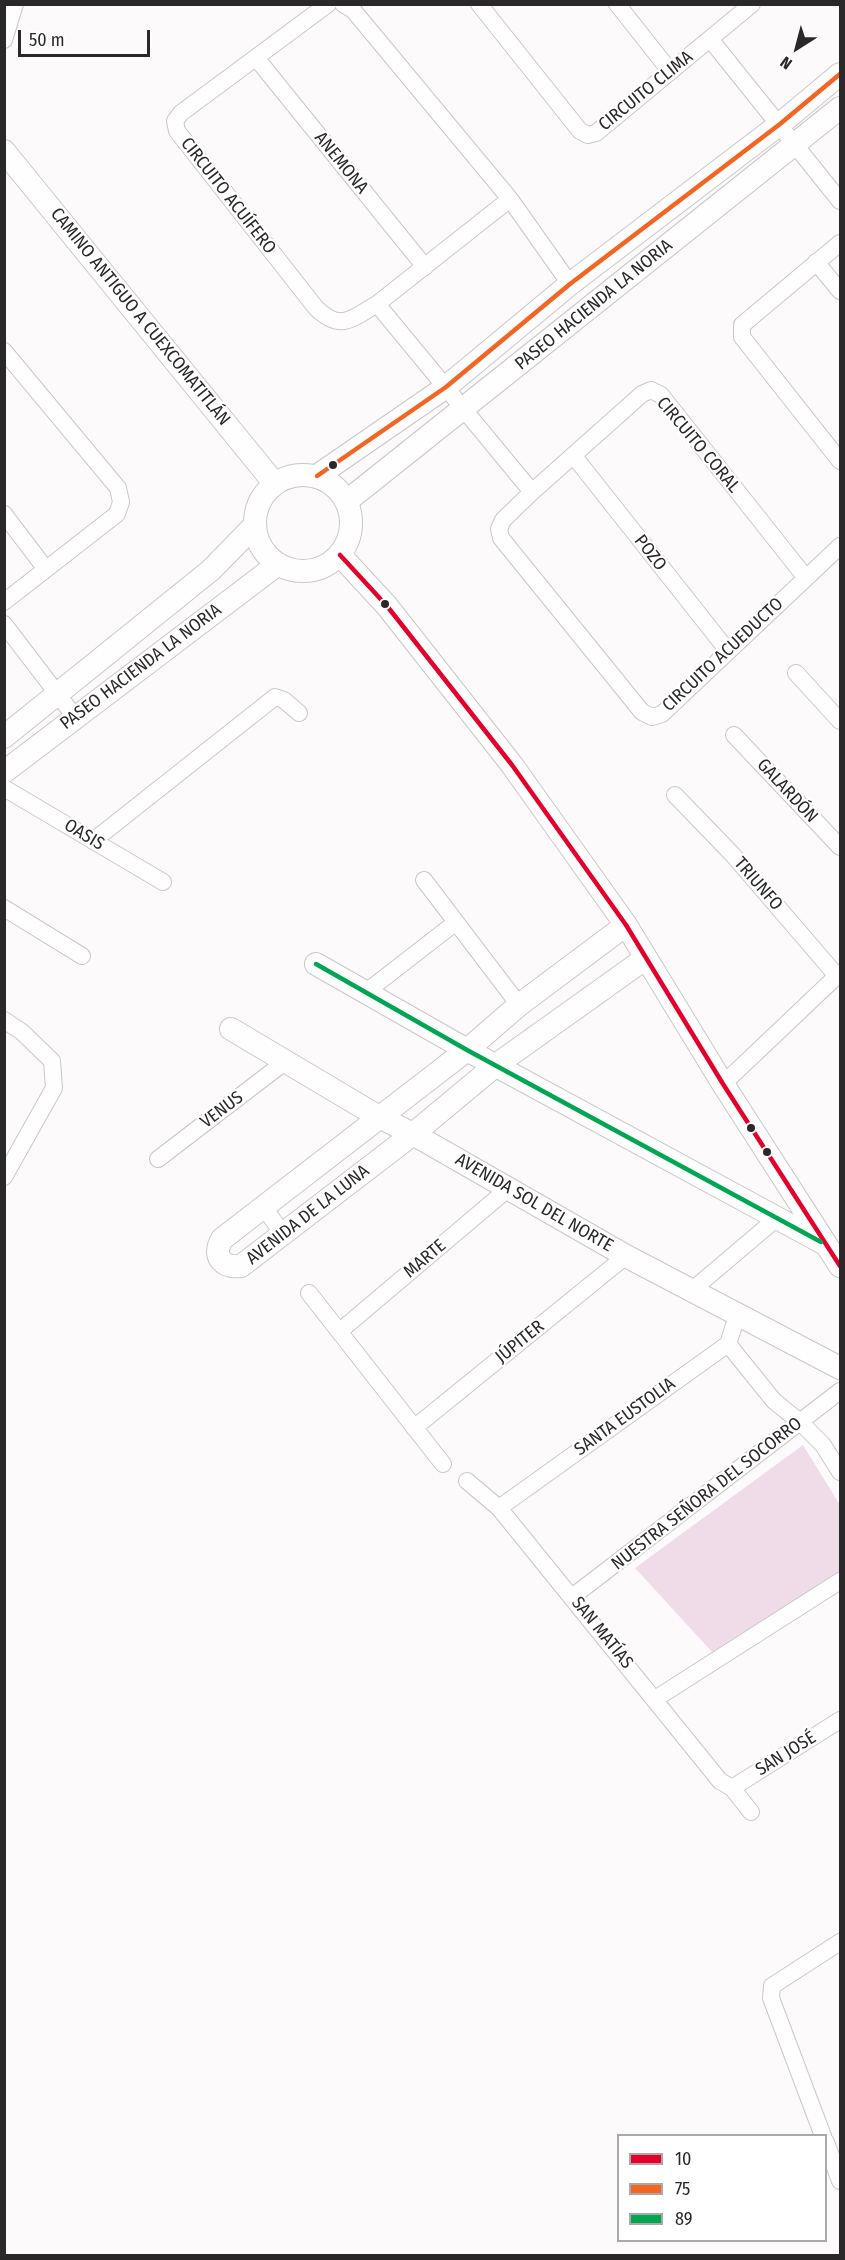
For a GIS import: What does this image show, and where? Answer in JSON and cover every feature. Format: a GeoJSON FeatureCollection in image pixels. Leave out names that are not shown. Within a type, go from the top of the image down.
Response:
{"type":"FeatureCollection","features":[{"type":"Feature","properties":{"kind":"street"},"geometry":{"type":"LineString","coordinates":[[4,40],[15,4]]}},
{"type":"Feature","properties":{"kind":"street","name":"CIRCUITO ACUÍFERO"},"geometry":{"type":"LineString","coordinates":[[328,4],[181,113],[175,121],[177,131],[315,308],[327,320],[344,323],[377,304],[510,199]]}},
{"type":"Feature","properties":{"kind":"street"},"geometry":{"type":"LineString","coordinates":[[343,4],[353,10],[510,199],[570,284]]}},
{"type":"Feature","properties":{"kind":"street","name":"CIRCUITO CLIMA"},"geometry":{"type":"LineString","coordinates":[[479,4],[580,131],[588,135],[596,133],[747,6]]}},
{"type":"Feature","properties":{"kind":"street"},"geometry":{"type":"LineString","coordinates":[[617,4],[670,71]]}},
{"type":"Feature","properties":{"kind":"street"},"geometry":{"type":"LineString","coordinates":[[710,39],[840,201]]}},
{"type":"Feature","properties":{"kind":"street","name":"ANEMONA"},"geometry":{"type":"LineString","coordinates":[[257,58],[425,267]]}},
{"type":"Feature","properties":{"kind":"street","name":"PASEO HACIENDA LA NORIA"},"geometry":{"type":"LineString","coordinates":[[317,476],[446,387],[570,284],[780,124],[840,74]]}},
{"type":"Feature","properties":{"kind":"street","name":"PASEO HACIENDA LA NORIA"},"geometry":{"type":"LineString","coordinates":[[347,501],[840,108]]}},
{"type":"Feature","properties":{"kind":"street","name":"CAMINO ANTIGUO A CUEXCOMATITLÁN"},"geometry":{"type":"LineString","coordinates":[[8,161],[275,484]]}},
{"type":"Feature","properties":{"kind":"street"},"geometry":{"type":"LineString","coordinates":[[840,243],[742,325],[742,337],[840,461]]}},
{"type":"Feature","properties":{"kind":"street"},"geometry":{"type":"LineString","coordinates":[[816,262],[840,291]]}},
{"type":"Feature","properties":{"kind":"street"},"geometry":{"type":"LineString","coordinates":[[377,304],[532,492]]}},
{"type":"Feature","properties":{"kind":"street"},"geometry":{"type":"LineString","coordinates":[[4,351],[118,488],[121,502],[117,514],[4,602]]}},
{"type":"Feature","properties":{"kind":"street","name":"CIRCUITO CORAL"},"geometry":{"type":"LineString","coordinates":[[499,529],[503,520],[532,492],[642,394],[651,390],[661,395],[806,578]]}},
{"type":"Feature","properties":{"kind":"street","name":"POZO"},"geometry":{"type":"LineString","coordinates":[[573,455],[728,651]]}},
{"type":"Feature","properties":{"kind":"street"},"geometry":{"type":"LineString","coordinates":[[302,474],[317,476],[339,490],[347,501],[352,520],[350,538],[340,555],[327,566],[311,571],[294,570],[278,564],[266,554],[258,540],[255,525],[260,501],[275,484],[288,477],[302,474]]}},
{"type":"Feature","properties":{"kind":"street"},"geometry":{"type":"LineString","coordinates":[[4,514],[45,568]]}},
{"type":"Feature","properties":{"kind":"street","name":"PASEO HACIENDA LA NORIA"},"geometry":{"type":"LineString","coordinates":[[4,737],[211,570],[255,525]]}},
{"type":"Feature","properties":{"kind":"street","name":"CIRCUITO ACUEDUCTO"},"geometry":{"type":"LineString","coordinates":[[499,529],[501,538],[642,712],[652,717],[662,714],[840,546]]}},
{"type":"Feature","properties":{"kind":"street"},"geometry":{"type":"LineString","coordinates":[[340,555],[387,606],[512,765],[626,925],[723,1084],[840,1266]]}},
{"type":"Feature","properties":{"kind":"street","name":"PASEO HACIENDA LA NORIA"},"geometry":{"type":"LineString","coordinates":[[4,772],[278,564]]}},
{"type":"Feature","properties":{"kind":"street"},"geometry":{"type":"LineString","coordinates":[[4,624],[75,717]]}},
{"type":"Feature","properties":{"kind":"street"},"geometry":{"type":"LineString","coordinates":[[796,673],[840,721]]}},
{"type":"Feature","properties":{"kind":"street"},"geometry":{"type":"LineString","coordinates":[[93,841],[275,697],[284,699],[298,713]]}},
{"type":"Feature","properties":{"kind":"street","name":"GALARDÓN"},"geometry":{"type":"LineString","coordinates":[[734,735],[840,847]]}},
{"type":"Feature","properties":{"kind":"street","name":"OASIS"},"geometry":{"type":"LineString","coordinates":[[4,788],[163,882]]}},
{"type":"Feature","properties":{"kind":"street","name":"TRIUNFO"},"geometry":{"type":"LineString","coordinates":[[675,795],[733,855],[839,975]]}},
{"type":"Feature","properties":{"kind":"street"},"geometry":{"type":"LineString","coordinates":[[424,880],[519,1005]]}},
{"type":"Feature","properties":{"kind":"street"},"geometry":{"type":"LineString","coordinates":[[4,908],[82,956]]}},
{"type":"Feature","properties":{"kind":"street"},"geometry":{"type":"LineString","coordinates":[[366,992],[455,923]]}},
{"type":"Feature","properties":{"kind":"street","name":"AVENIDA DE LA LUNA"},"geometry":{"type":"LineString","coordinates":[[626,925],[519,1005],[467,1050],[222,1239],[217,1248],[219,1256],[231,1267],[241,1266],[413,1134],[496,1065],[646,958]]}},
{"type":"Feature","properties":{"kind":"street"},"geometry":{"type":"LineString","coordinates":[[316,964],[776,1220],[827,1245]]}},
{"type":"Feature","properties":{"kind":"street"},"geometry":{"type":"LineString","coordinates":[[723,1084],[839,975]]}},
{"type":"Feature","properties":{"kind":"street"},"geometry":{"type":"LineString","coordinates":[[4,1020],[22,1032],[52,1061],[54,1089],[4,1177]]}},
{"type":"Feature","properties":{"kind":"street","name":"AVENIDA SOL DEL NORTE"},"geometry":{"type":"LineString","coordinates":[[231,1029],[379,1117],[509,1188],[626,1256],[840,1368]]}},
{"type":"Feature","properties":{"kind":"street","name":"VENUS"},"geometry":{"type":"LineString","coordinates":[[158,1159],[286,1061]]}},
{"type":"Feature","properties":{"kind":"street","name":"MARTE"},"geometry":{"type":"LineString","coordinates":[[340,1331],[509,1188]]}},
{"type":"Feature","properties":{"kind":"street"},"geometry":{"type":"LineString","coordinates":[[263,1206],[283,1234]]}},
{"type":"Feature","properties":{"kind":"street"},"geometry":{"type":"LineString","coordinates":[[691,1291],[776,1220]]}},
{"type":"Feature","properties":{"kind":"street","name":"JÚPITER"},"geometry":{"type":"LineString","coordinates":[[414,1428],[626,1256]]}},
{"type":"Feature","properties":{"kind":"street"},"geometry":{"type":"LineString","coordinates":[[309,1293],[444,1464]]}},
{"type":"Feature","properties":{"kind":"street"},"geometry":{"type":"LineString","coordinates":[[737,1316],[728,1344],[774,1401],[823,1445],[840,1472]]}},
{"type":"Feature","properties":{"kind":"street","name":"SANTA EUSTOLIA"},"geometry":{"type":"LineString","coordinates":[[499,1508],[728,1344]]}},
{"type":"Feature","properties":{"kind":"street","name":"NUESTRA SEÑORA DEL SOCORRO"},"geometry":{"type":"LineString","coordinates":[[572,1597],[840,1391]]}},
{"type":"Feature","properties":{"kind":"street","name":"SAN MATÍAS"},"geometry":{"type":"LineString","coordinates":[[467,1481],[499,1508],[656,1699],[720,1781],[732,1788],[751,1812]]}},
{"type":"Feature","properties":{"kind":"street"},"geometry":{"type":"LineString","coordinates":[[656,1699],[840,1581]]}},
{"type":"Feature","properties":{"kind":"street","name":"SAN JOSÉ"},"geometry":{"type":"LineString","coordinates":[[732,1788],[840,1720]]}},
{"type":"Feature","properties":{"kind":"street"},"geometry":{"type":"LineString","coordinates":[[822,2134],[771,1998],[772,1986],[840,1942]]}},
{"type":"Feature","properties":{"kind":"street"},"geometry":{"type":"LineString","coordinates":[[827,2147],[840,2181]]}},
{"type":"Feature","properties":{"kind":"shaded area"},"geometry":{"type":"Polygon","coordinates":[[[803,1445],[840,1505],[840,1578],[713,1653],[635,1568],[803,1445]]]}},
{"type":"Feature","properties":{"kind":"transit line","name":"75"},"geometry":{"type":"LineString","coordinates":[[317,476],[446,387],[570,284],[780,124],[840,74]]}},
{"type":"Feature","properties":{"kind":"transit line","name":"10"},"geometry":{"type":"LineString","coordinates":[[340,555],[387,606],[512,765],[626,925],[723,1084],[840,1266]]}},
{"type":"Feature","properties":{"kind":"transit line","name":"89"},"geometry":{"type":"LineString","coordinates":[[316,964],[467,1050],[821,1242]]}}]}
